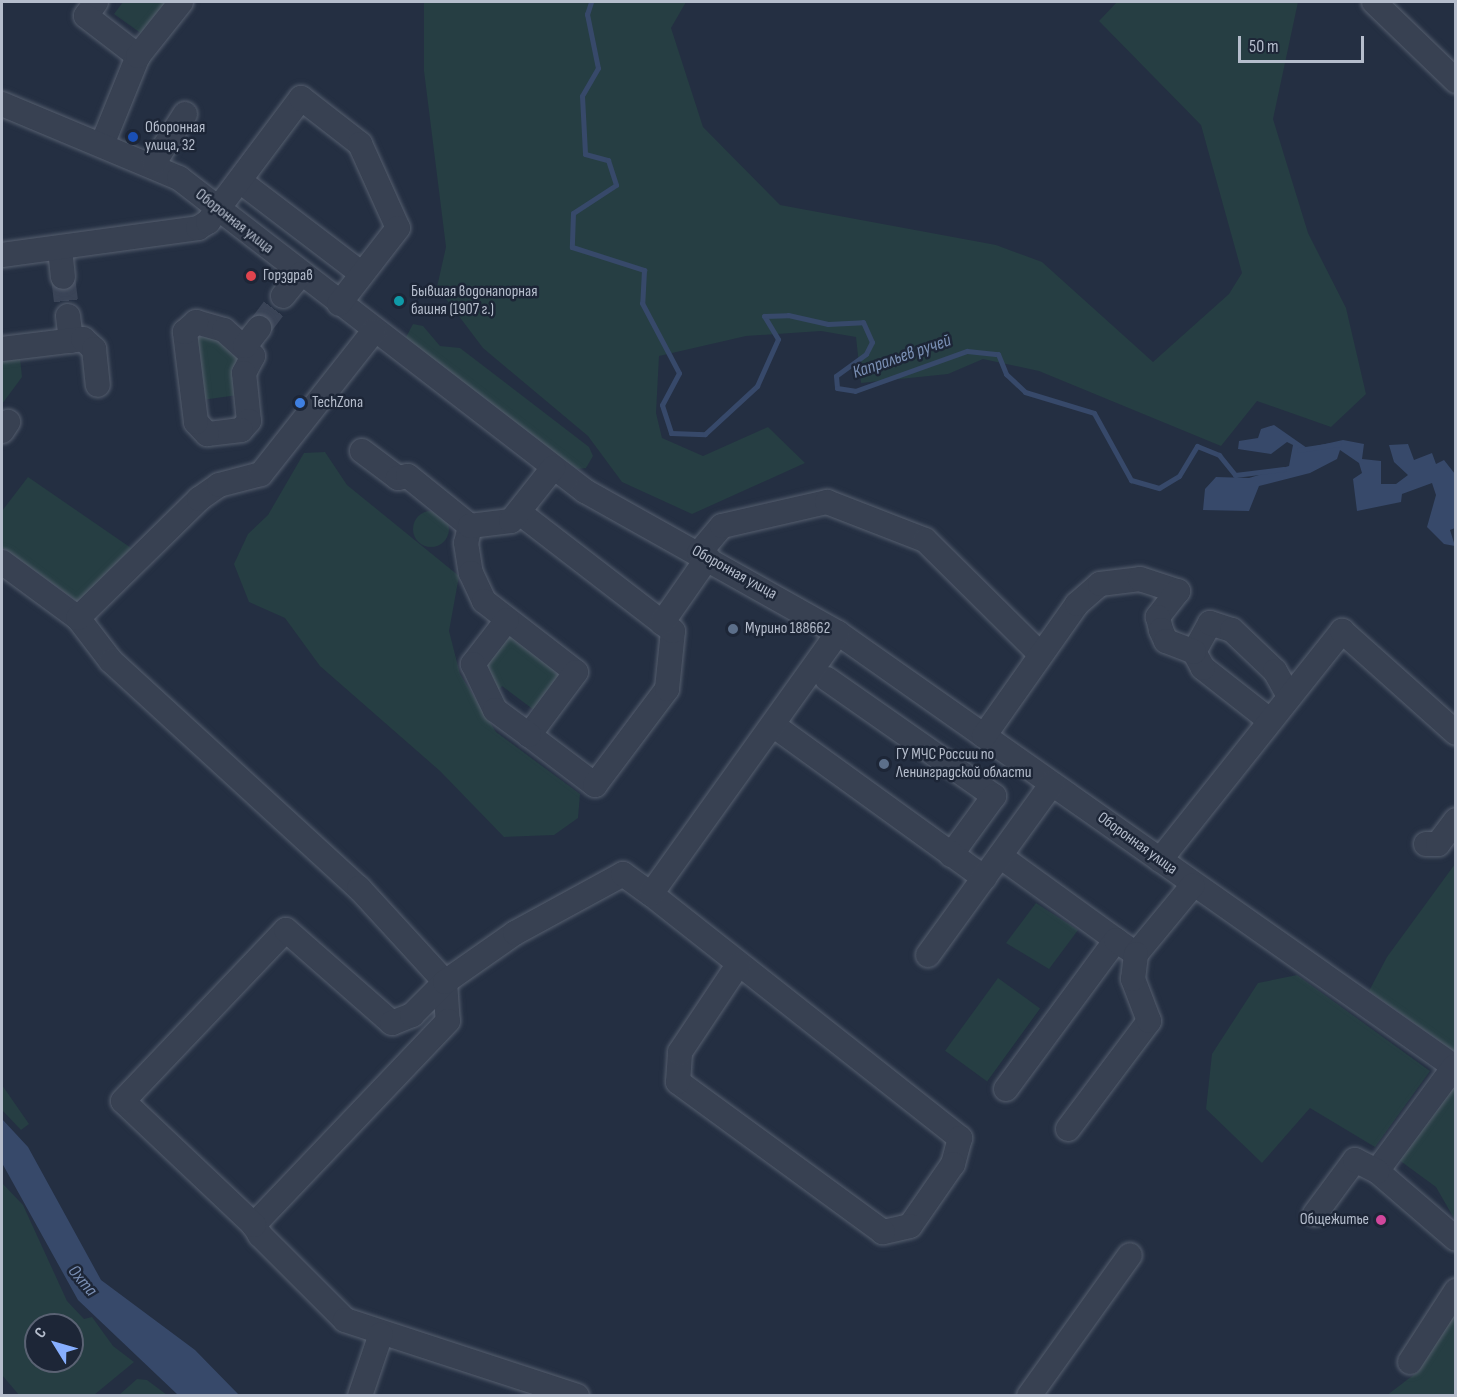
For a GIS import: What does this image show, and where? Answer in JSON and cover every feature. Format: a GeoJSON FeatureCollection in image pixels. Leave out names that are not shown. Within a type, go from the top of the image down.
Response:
{"type":"FeatureCollection","features":[{"type":"Feature","properties":{"kind":"street"},"geometry":{"type":"LineString","coordinates":[[96,2],[86,16],[138,56]]}},
{"type":"Feature","properties":{"kind":"street"},"geometry":{"type":"LineString","coordinates":[[103,142],[138,56],[181,2]]}},
{"type":"Feature","properties":{"kind":"street"},"geometry":{"type":"LineString","coordinates":[[1374,2],[1455,81]]}},
{"type":"Feature","properties":{"kind":"street"},"geometry":{"type":"LineString","coordinates":[[2,255],[190,232],[218,209],[301,98],[360,144],[398,228],[339,304]]}},
{"type":"Feature","properties":{"kind":"street","name":"Оборонная улица"},"geometry":{"type":"LineString","coordinates":[[2,104],[153,163],[218,209],[374,332],[553,468],[602,502],[704,555],[838,633],[1455,1068]]}},
{"type":"Feature","properties":{"kind":"street"},"geometry":{"type":"LineString","coordinates":[[153,163],[185,114]]}},
{"type":"Feature","properties":{"kind":"street"},"geometry":{"type":"LineString","coordinates":[[240,181],[362,274]]}},
{"type":"Feature","properties":{"kind":"street"},"geometry":{"type":"LineString","coordinates":[[60,249],[63,277]]}},
{"type":"Feature","properties":{"kind":"street"},"geometry":{"type":"LineString","coordinates":[[283,296],[301,274]]}},
{"type":"Feature","properties":{"kind":"street"},"geometry":{"type":"LineString","coordinates":[[68,316],[71,340]]}},
{"type":"Feature","properties":{"kind":"street"},"geometry":{"type":"LineString","coordinates":[[202,323],[252,337],[253,356],[244,381],[249,421],[241,430],[207,434],[196,422],[185,332],[191,324],[202,323]]}},
{"type":"Feature","properties":{"kind":"street"},"geometry":{"type":"LineString","coordinates":[[78,618],[199,499],[219,485],[261,474],[374,332]]}},
{"type":"Feature","properties":{"kind":"street"},"geometry":{"type":"LineString","coordinates":[[2,349],[71,340],[90,342],[98,385]]}},
{"type":"Feature","properties":{"kind":"street"},"geometry":{"type":"LineString","coordinates":[[362,451],[398,478],[408,476],[470,526],[511,521],[521,514],[553,468]]}},
{"type":"Feature","properties":{"kind":"street"},"geometry":{"type":"LineString","coordinates":[[662,623],[722,526],[827,502],[925,540],[1040,654]]}},
{"type":"Feature","properties":{"kind":"street"},"geometry":{"type":"LineString","coordinates":[[507,620],[473,664],[495,710],[594,785],[667,689],[673,631],[521,514]]}},
{"type":"Feature","properties":{"kind":"street"},"geometry":{"type":"LineString","coordinates":[[470,526],[466,543],[477,592],[507,620],[576,672],[529,735]]}},
{"type":"Feature","properties":{"kind":"street"},"geometry":{"type":"LineString","coordinates":[[2,562],[78,618],[111,661],[359,888],[445,982],[448,1021],[431,1044],[254,1225]]}},
{"type":"Feature","properties":{"kind":"street"},"geometry":{"type":"LineString","coordinates":[[984,736],[1040,654],[1100,584],[1140,579],[1178,591],[1158,617],[1166,641],[1194,652],[1203,668],[1268,719]]}},
{"type":"Feature","properties":{"kind":"street"},"geometry":{"type":"LineString","coordinates":[[1194,652],[1210,623],[1232,630],[1275,671],[1288,696]]}},
{"type":"Feature","properties":{"kind":"street"},"geometry":{"type":"LineString","coordinates":[[1160,860],[1268,719],[1342,631],[1455,733]]}},
{"type":"Feature","properties":{"kind":"street"},"geometry":{"type":"LineString","coordinates":[[651,894],[838,633]]}},
{"type":"Feature","properties":{"kind":"street"},"geometry":{"type":"LineString","coordinates":[[827,679],[994,796],[951,855]]}},
{"type":"Feature","properties":{"kind":"street"},"geometry":{"type":"LineString","coordinates":[[773,725],[984,878]]}},
{"type":"Feature","properties":{"kind":"street"},"geometry":{"type":"LineString","coordinates":[[928,955],[1052,784]]}},
{"type":"Feature","properties":{"kind":"street"},"geometry":{"type":"LineString","coordinates":[[1426,844],[1438,844],[1455,820]]}},
{"type":"Feature","properties":{"kind":"street"},"geometry":{"type":"LineString","coordinates":[[1000,856],[1136,954]]}},
{"type":"Feature","properties":{"kind":"street"},"geometry":{"type":"LineString","coordinates":[[577,1395],[381,1334],[345,1320],[254,1225],[123,1101],[286,930],[392,1023],[412,1015],[445,982],[515,933],[623,874],[960,1138],[953,1164],[910,1226],[883,1232],[678,1082],[680,1052],[738,965]]}},
{"type":"Feature","properties":{"kind":"street"},"geometry":{"type":"LineString","coordinates":[[1068,1129],[1149,1020],[1133,979],[1136,954],[1193,885]]}},
{"type":"Feature","properties":{"kind":"street"},"geometry":{"type":"LineString","coordinates":[[1006,1089],[1116,940]]}},
{"type":"Feature","properties":{"kind":"street"},"geometry":{"type":"LineString","coordinates":[[1377,1170],[1455,1068]]}},
{"type":"Feature","properties":{"kind":"street"},"geometry":{"type":"LineString","coordinates":[[1315,1214],[1355,1160],[1377,1170],[1455,1239]]}},
{"type":"Feature","properties":{"kind":"street"},"geometry":{"type":"LineString","coordinates":[[1029,1395],[1130,1256]]}},
{"type":"Feature","properties":{"kind":"street"},"geometry":{"type":"LineString","coordinates":[[1410,1362],[1455,1291]]}},
{"type":"Feature","properties":{"kind":"street"},"geometry":{"type":"LineString","coordinates":[[360,1395],[381,1334]]}},
{"type":"Feature","properties":{"kind":"green space"},"geometry":{"type":"Polygon","coordinates":[[[123,2],[168,2],[142,34],[114,14],[123,2]]]}},
{"type":"Feature","properties":{"kind":"green space"},"geometry":{"type":"Polygon","coordinates":[[[424,2],[686,2],[671,28],[703,127],[780,205],[996,245],[1042,262],[1153,362],[1229,294],[1242,273],[1201,125],[1099,21],[1117,2],[1298,2],[1273,119],[1308,233],[1346,308],[1366,394],[1331,427],[1257,401],[1221,446],[1039,371],[983,359],[948,374],[861,383],[856,337],[821,331],[746,336],[659,356],[656,413],[662,438],[703,456],[768,427],[805,463],[692,514],[622,482],[588,436],[483,348],[437,287],[446,247],[424,71],[424,2]]]}},
{"type":"Feature","properties":{"kind":"green space"},"geometry":{"type":"Polygon","coordinates":[[[413,324],[423,326],[440,346],[460,348],[589,447],[593,456],[586,468],[578,469],[546,451],[404,341],[413,324]]]}},
{"type":"Feature","properties":{"kind":"green space"},"geometry":{"type":"Polygon","coordinates":[[[220,334],[239,348],[238,395],[202,400],[193,338],[220,334]]]}},
{"type":"Feature","properties":{"kind":"green space"},"geometry":{"type":"Polygon","coordinates":[[[20,358],[22,377],[2,404],[2,360],[20,358]]]}},
{"type":"Feature","properties":{"kind":"green space"},"geometry":{"type":"Polygon","coordinates":[[[325,452],[347,485],[459,576],[449,631],[460,674],[496,732],[580,794],[578,818],[554,835],[504,837],[440,771],[320,666],[285,618],[249,602],[234,564],[248,534],[268,515],[304,453],[325,452]]]}},
{"type":"Feature","properties":{"kind":"green space"},"geometry":{"type":"Polygon","coordinates":[[[28,477],[134,550],[81,604],[2,547],[2,511],[28,477]]]}},
{"type":"Feature","properties":{"kind":"green space"},"geometry":{"type":"Polygon","coordinates":[[[431,511],[443,517],[449,529],[443,541],[431,547],[419,541],[413,529],[419,517],[431,511]]]}},
{"type":"Feature","properties":{"kind":"green space"},"geometry":{"type":"Polygon","coordinates":[[[509,632],[560,675],[534,710],[502,686],[492,699],[480,668],[509,632]]]}},
{"type":"Feature","properties":{"kind":"green space"},"geometry":{"type":"Polygon","coordinates":[[[1455,864],[1456,1052],[1369,991],[1387,957],[1455,864]]]}},
{"type":"Feature","properties":{"kind":"green space"},"geometry":{"type":"Polygon","coordinates":[[[1036,903],[1078,930],[1049,969],[1006,943],[1036,903]]]}},
{"type":"Feature","properties":{"kind":"green space"},"geometry":{"type":"Polygon","coordinates":[[[1297,975],[1430,1071],[1375,1147],[1310,1108],[1262,1163],[1206,1109],[1212,1054],[1258,983],[1297,975]]]}},
{"type":"Feature","properties":{"kind":"green space"},"geometry":{"type":"Polygon","coordinates":[[[998,978],[1040,1009],[987,1081],[945,1051],[998,978]]]}},
{"type":"Feature","properties":{"kind":"green space"},"geometry":{"type":"Polygon","coordinates":[[[1455,1083],[1455,1220],[1436,1187],[1395,1157],[1455,1083]]]}},
{"type":"Feature","properties":{"kind":"green space"},"geometry":{"type":"Polygon","coordinates":[[[2,1085],[29,1124],[21,1130],[2,1110],[2,1085]]]}},
{"type":"Feature","properties":{"kind":"green space"},"geometry":{"type":"Polygon","coordinates":[[[2,1183],[23,1205],[67,1301],[78,1313],[24,1313],[24,1373],[84,1373],[84,1319],[92,1317],[113,1346],[134,1362],[94,1395],[19,1395],[2,1375],[2,1183]]]}},
{"type":"Feature","properties":{"kind":"green space"},"geometry":{"type":"Polygon","coordinates":[[[1455,1309],[1455,1395],[1386,1396],[1416,1373],[1455,1309]]]}},
{"type":"Feature","properties":{"kind":"green space"},"geometry":{"type":"Polygon","coordinates":[[[137,1379],[147,1380],[167,1395],[119,1395],[137,1379]]]}},
{"type":"Feature","properties":{"kind":"water"},"geometry":{"type":"Polygon","coordinates":[[[1274,425],[1307,448],[1343,440],[1364,444],[1362,459],[1381,461],[1381,484],[1396,484],[1408,475],[1394,462],[1389,445],[1408,444],[1414,460],[1432,453],[1436,464],[1444,460],[1455,474],[1455,528],[1450,530],[1455,546],[1444,544],[1427,527],[1436,495],[1432,483],[1402,494],[1401,502],[1357,511],[1353,479],[1362,473],[1359,463],[1340,450],[1337,459],[1310,473],[1259,486],[1249,511],[1203,510],[1205,489],[1216,477],[1249,478],[1289,466],[1293,445],[1287,442],[1271,454],[1238,449],[1239,441],[1258,438],[1261,429],[1274,425]]]}},
{"type":"Feature","properties":{"kind":"water","name":"Охта"},"geometry":{"type":"Polygon","coordinates":[[[2,1119],[28,1147],[101,1280],[195,1350],[239,1395],[178,1395],[78,1300],[2,1163],[2,1119]]]}},
{"type":"Feature","properties":{"kind":"waterway","name":"Капральев ручей"},"geometry":{"type":"LineString","coordinates":[[591,2],[587,14],[598,68],[582,96],[585,154],[608,160],[616,185],[573,213],[572,247],[644,270],[642,303],[679,373],[662,405],[671,433],[705,434],[757,386],[778,339],[764,316],[788,315],[828,324],[863,322],[872,342],[866,354],[836,376],[837,388],[855,391],[967,351],[998,354],[1006,374],[1025,392],[1094,413],[1131,480],[1159,488],[1179,476],[1197,446],[1219,455],[1235,475],[1284,469]]}},
{"type":"Feature","properties":{"kind":"waterway","name":"Капральев ручей"},"geometry":{"type":"LineString","coordinates":[[1299,450],[1339,444]]}},
{"type":"Feature","properties":{"kind":"tunnel"},"geometry":{"type":"LineString","coordinates":[[63,277],[68,316]]}},
{"type":"Feature","properties":{"kind":"tunnel"},"geometry":{"type":"LineString","coordinates":[[259,328],[283,296]]}},
{"type":"Feature","properties":{"kind":"place","name":"Оборонная улица, 32"},"geometry":{"type":"Point","coordinates":[133,137]}},
{"type":"Feature","properties":{"kind":"place","name":"Горздрав"},"geometry":{"type":"Point","coordinates":[251,276]}},
{"type":"Feature","properties":{"kind":"place","name":"Бывшая водонапорная башня (1907 г.)"},"geometry":{"type":"Point","coordinates":[399,301]}},
{"type":"Feature","properties":{"kind":"place","name":"TechZona"},"geometry":{"type":"Point","coordinates":[300,403]}},
{"type":"Feature","properties":{"kind":"place","name":"Мурино 188662"},"geometry":{"type":"Point","coordinates":[733,629]}},
{"type":"Feature","properties":{"kind":"place","name":"ГУ МЧС России по Ленинградской области"},"geometry":{"type":"Point","coordinates":[884,764]}},
{"type":"Feature","properties":{"kind":"place","name":"Общежитье"},"geometry":{"type":"Point","coordinates":[1381,1220]}}]}
